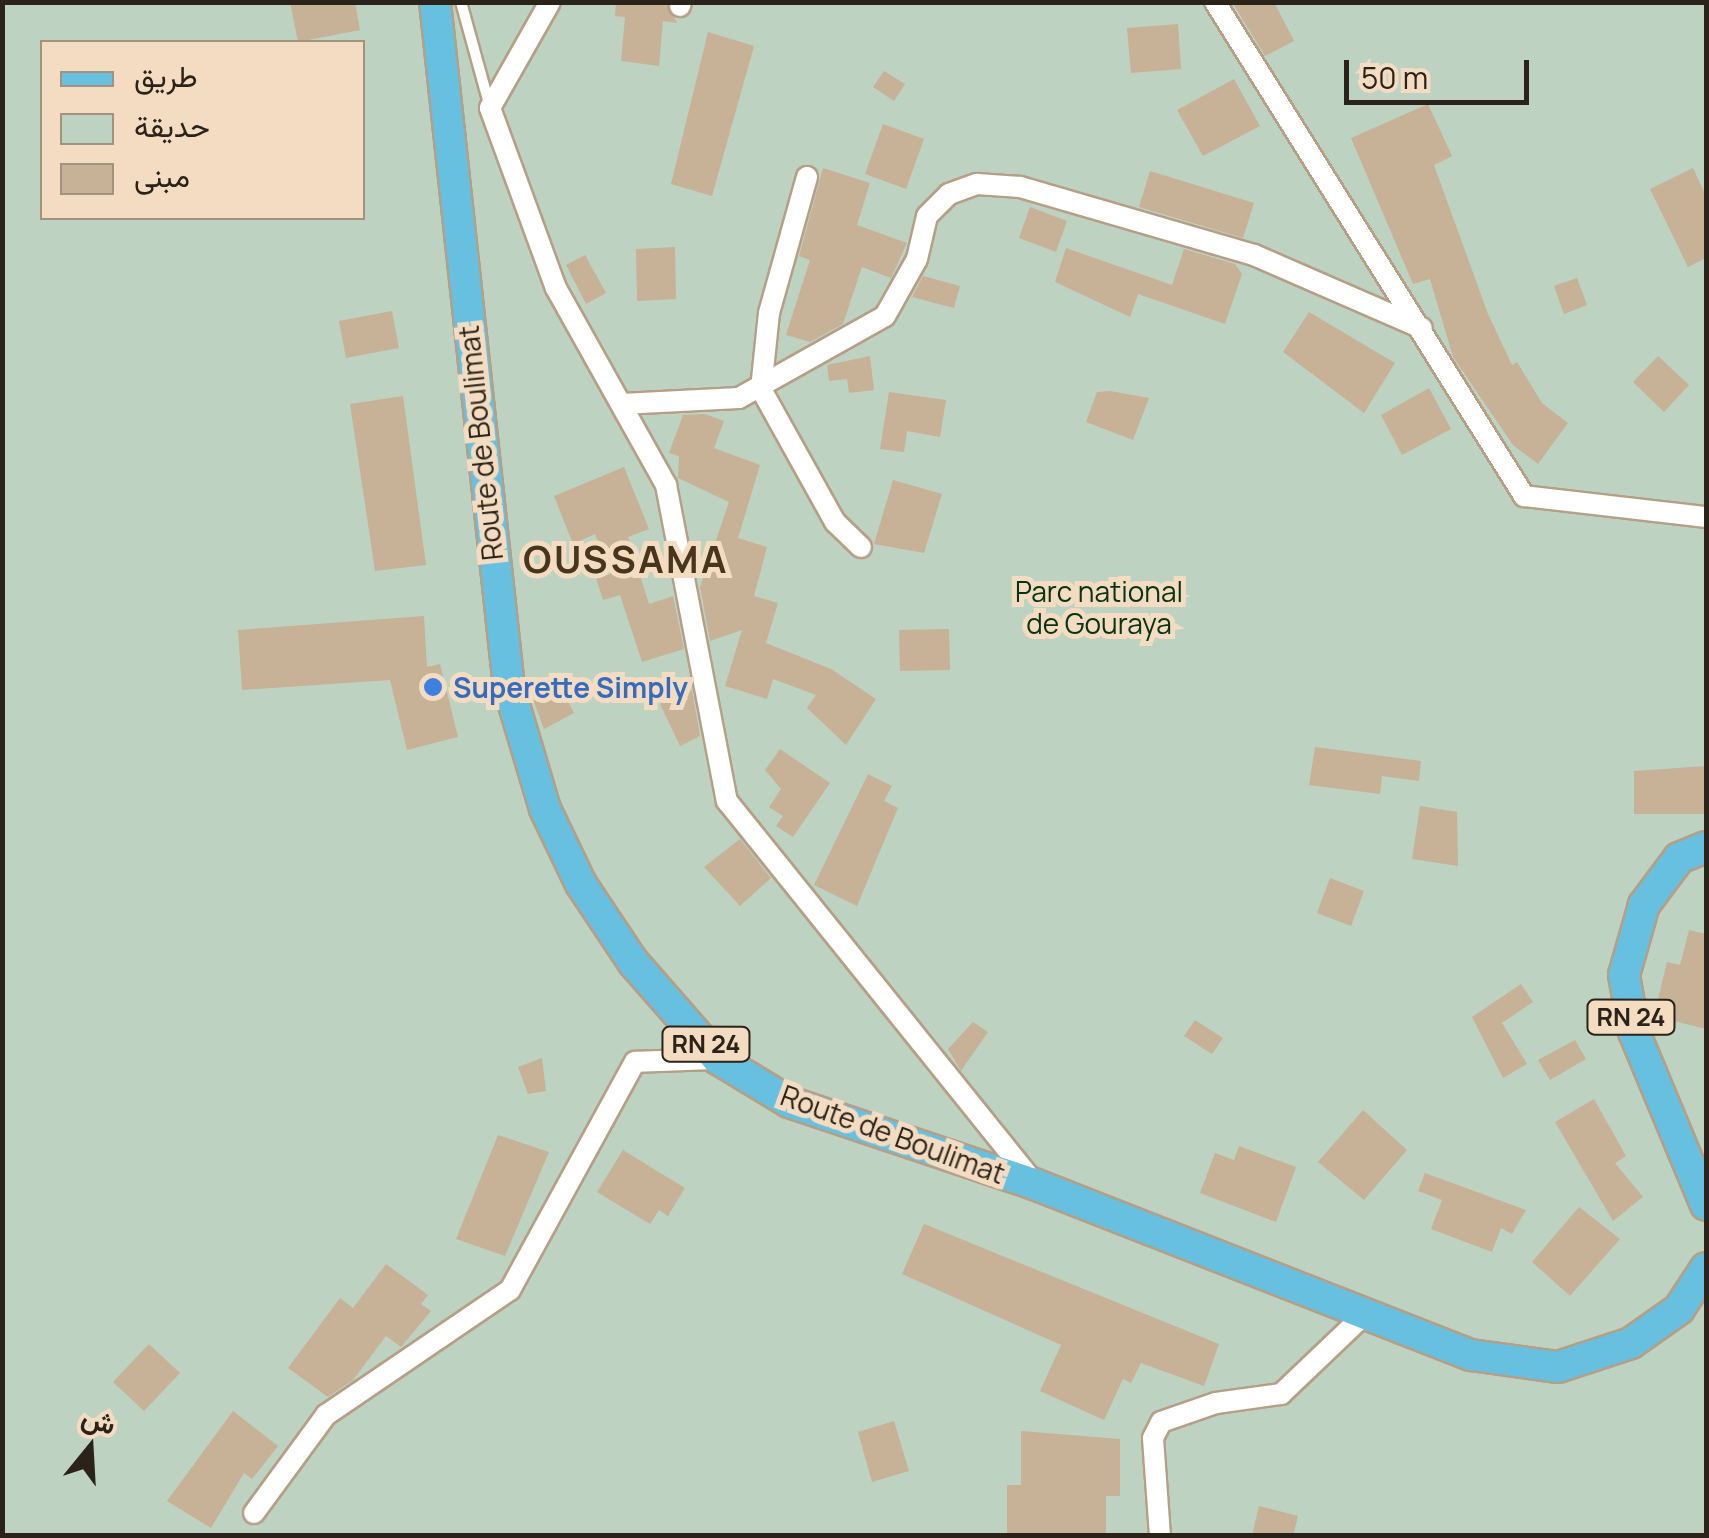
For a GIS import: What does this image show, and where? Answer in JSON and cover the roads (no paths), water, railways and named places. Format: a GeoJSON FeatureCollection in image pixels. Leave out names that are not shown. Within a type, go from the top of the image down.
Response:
{"type":"FeatureCollection","features":[{"type":"Feature","properties":{"kind":"main road","name":"Route de Boulimat"},"geometry":{"type":"LineString","coordinates":[[435,2],[509,688],[546,809],[581,884],[632,962],[718,1059],[789,1102],[1034,1184],[1471,1355],[1558,1367],[1631,1343],[1679,1309],[1706,1268]]}},
{"type":"Feature","properties":{"kind":"main road","name":"RN 24"},"geometry":{"type":"LineString","coordinates":[[1706,847],[1679,858],[1644,905],[1624,975],[1634,1032],[1706,1205]]}},
{"type":"Feature","properties":{"kind":"street"},"geometry":{"type":"LineString","coordinates":[[550,2],[490,108],[556,288],[666,485],[727,802],[1034,1184]]}},
{"type":"Feature","properties":{"kind":"street"},"geometry":{"type":"LineString","coordinates":[[1215,2],[1524,496],[1706,517]]}},
{"type":"Feature","properties":{"kind":"street"},"geometry":{"type":"LineString","coordinates":[[808,178],[769,314],[761,389],[835,522],[861,547]]}},
{"type":"Feature","properties":{"kind":"street"},"geometry":{"type":"LineString","coordinates":[[621,404],[739,398],[886,316],[917,259],[927,216],[949,194],[976,184],[1020,187],[1254,256],[1422,328]]}},
{"type":"Feature","properties":{"kind":"street"},"geometry":{"type":"LineString","coordinates":[[254,1514],[326,1416],[510,1290],[635,1062],[718,1059]]}},
{"type":"Feature","properties":{"kind":"street"},"geometry":{"type":"LineString","coordinates":[[1160,1536],[1152,1438],[1161,1422],[1280,1394],[1366,1314]]}},
{"type":"Feature","properties":{"kind":"lane"},"geometry":{"type":"LineString","coordinates":[[460,2],[490,108]]}},
{"type":"Feature","properties":{"kind":"place","name":"Superette Simply"},"geometry":{"type":"Point","coordinates":[433,687]}},
{"type":"Feature","properties":{"kind":"district","name":"OUSSAMA"},"geometry":{"type":"Point","coordinates":[626,559]}},
{"type":"Feature","properties":{"kind":"park label","name":"Parc national de Gouraya"},"geometry":{"type":"Point","coordinates":[1099,607]}}]}
